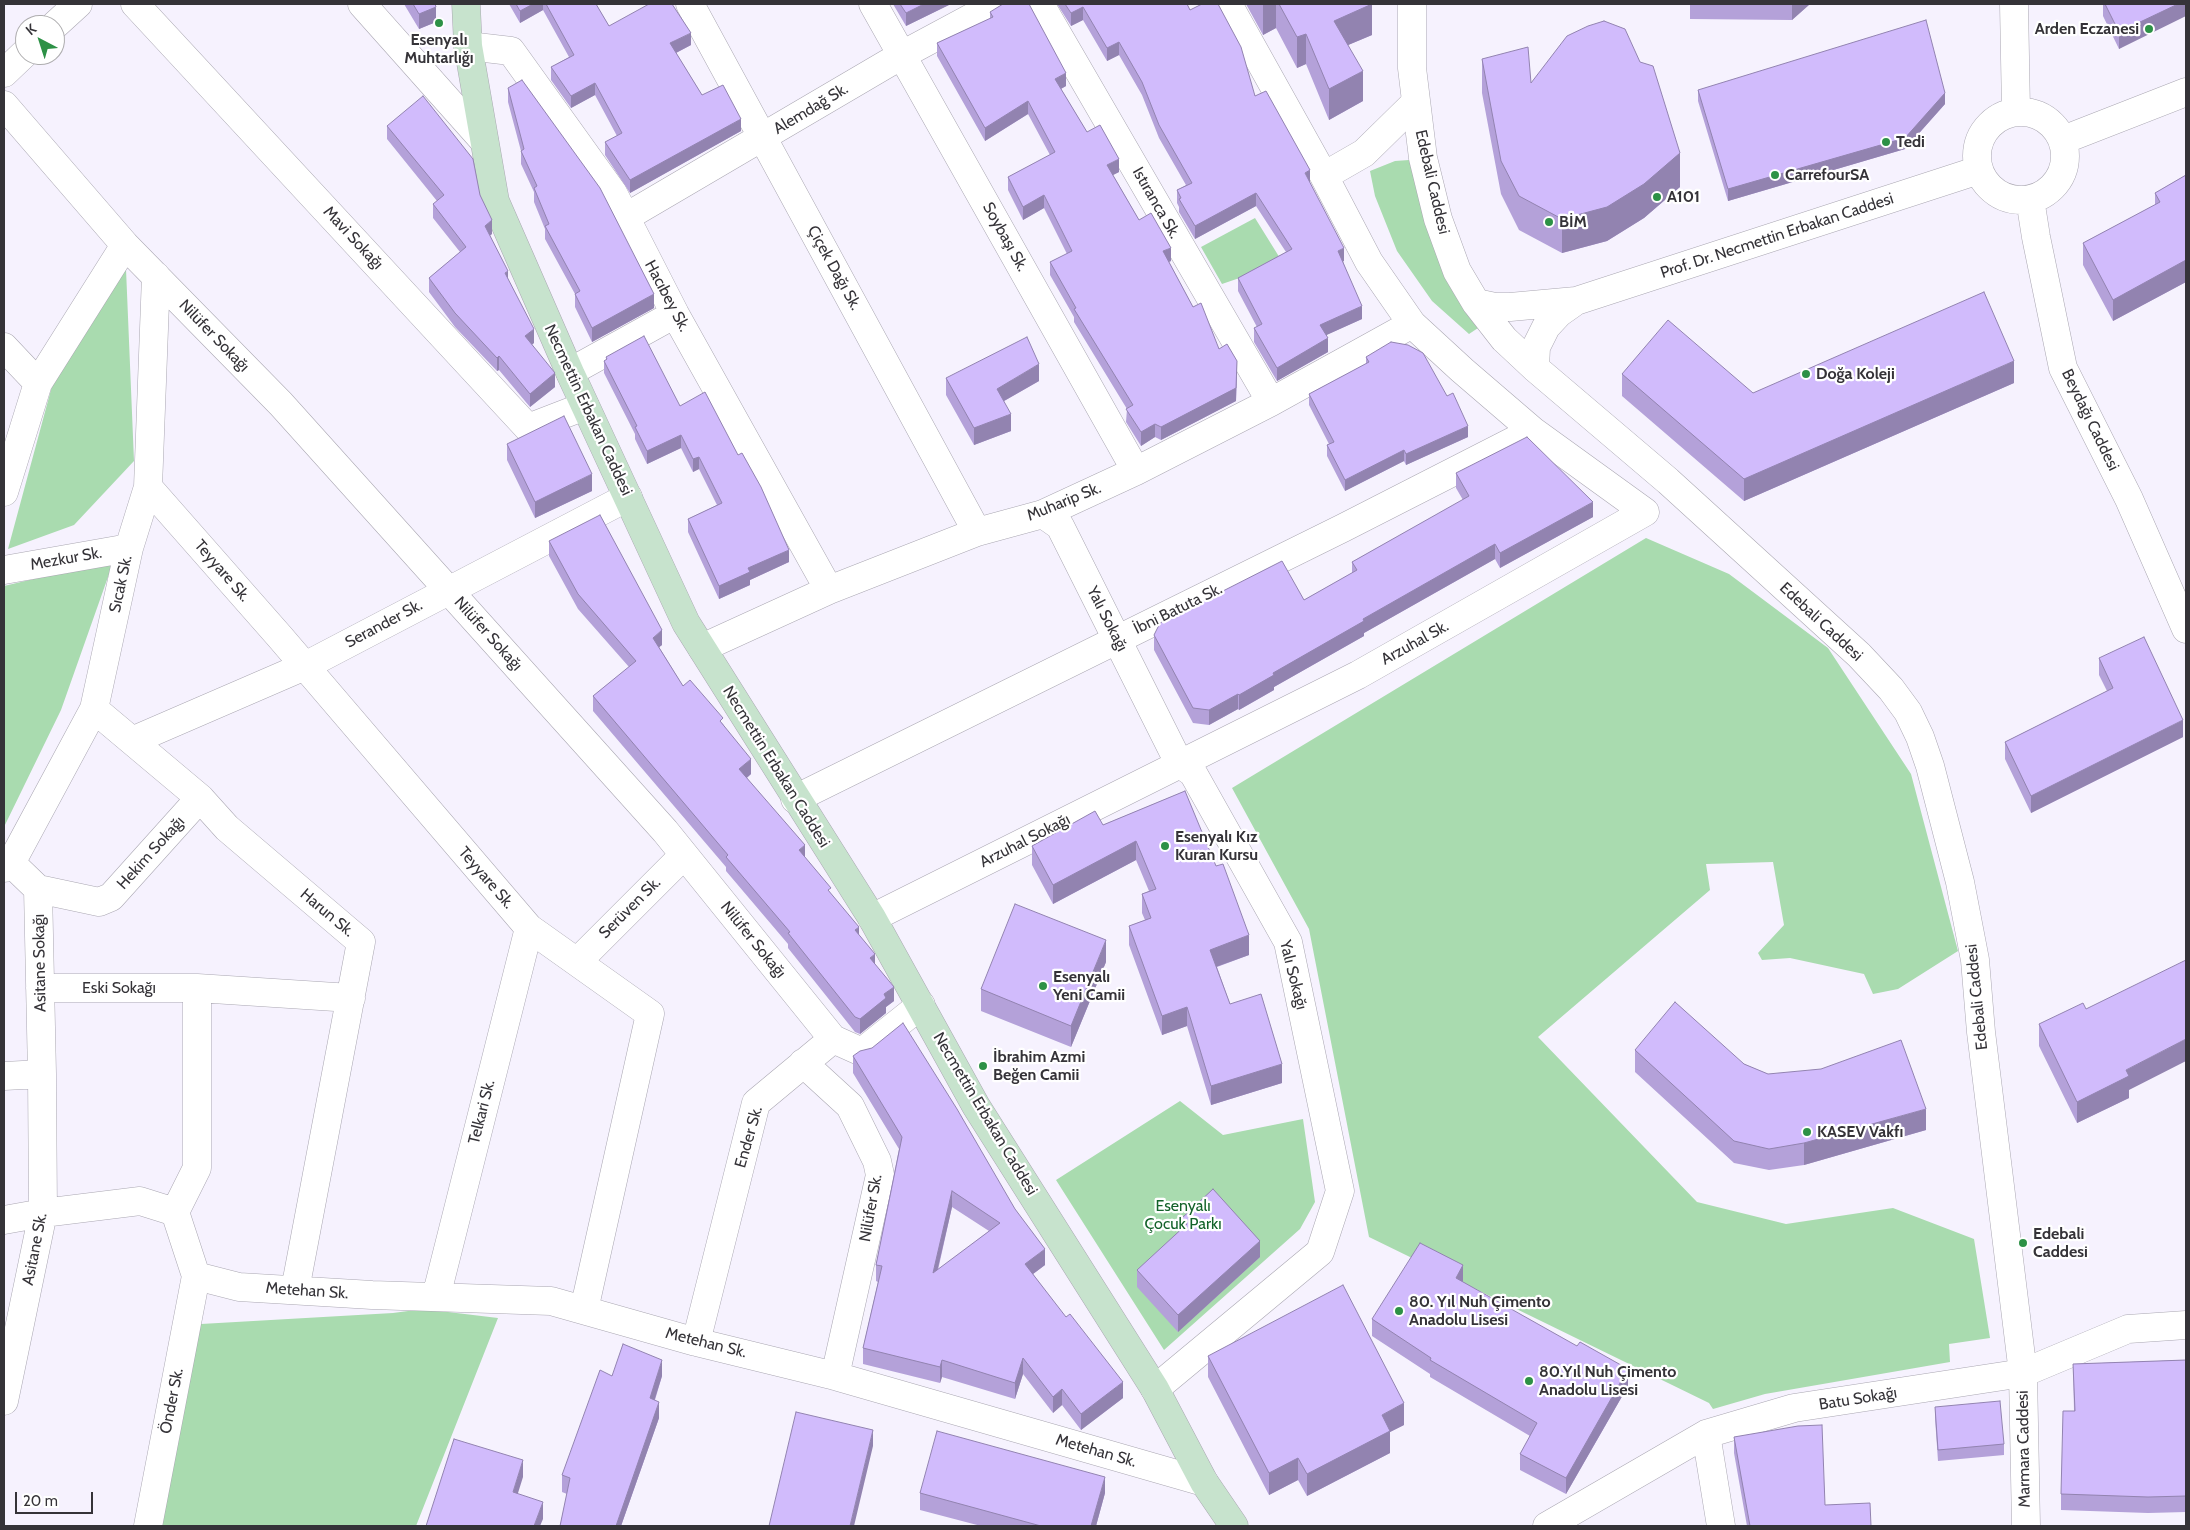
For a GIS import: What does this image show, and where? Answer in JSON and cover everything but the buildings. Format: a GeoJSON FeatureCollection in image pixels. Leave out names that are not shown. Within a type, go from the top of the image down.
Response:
{"type":"FeatureCollection","features":[{"type":"Feature","properties":{"kind":"main road","name":"Necmettin Erbakan Caddesi"},"geometry":{"type":"LineString","coordinates":[[466,4],[468,46],[495,202],[585,406],[686,623],[795,799],[872,918],[976,1106],[1155,1389],[1204,1482],[1234,1526]]}},
{"type":"Feature","properties":{"kind":"main road","name":"Necmettin Erbakan Caddesi"},"geometry":{"type":"LineString","coordinates":[[1204,1482],[1212,1526]]}},
{"type":"Feature","properties":{"kind":"street"},"geometry":{"type":"LineString","coordinates":[[65,16],[78,4]]}},
{"type":"Feature","properties":{"kind":"street","name":"Mavi Sokağı"},"geometry":{"type":"LineString","coordinates":[[135,4],[528,428],[585,406]]}},
{"type":"Feature","properties":{"kind":"street"},"geometry":{"type":"LineString","coordinates":[[362,4],[484,141]]}},
{"type":"Feature","properties":{"kind":"street","name":"Çiçek Dağı Sk."},"geometry":{"type":"LineString","coordinates":[[690,4],[977,532]]}},
{"type":"Feature","properties":{"kind":"street","name":"Soybaşı Sk."},"geometry":{"type":"LineString","coordinates":[[873,4],[1136,471]]}},
{"type":"Feature","properties":{"kind":"street","name":"Alemdağ Sk."},"geometry":{"type":"LineString","coordinates":[[626,217],[902,55],[997,4]]}},
{"type":"Feature","properties":{"kind":"street","name":"Istıranca Sk."},"geometry":{"type":"LineString","coordinates":[[1040,4],[1271,402]]}},
{"type":"Feature","properties":{"kind":"street"},"geometry":{"type":"LineString","coordinates":[[1228,4],[1324,176],[1369,262],[1412,324],[1533,431]]}},
{"type":"Feature","properties":{"kind":"street"},"geometry":{"type":"LineString","coordinates":[[1408,4],[1416,103]]}},
{"type":"Feature","properties":{"kind":"street"},"geometry":{"type":"LineString","coordinates":[[1410,32],[1412,4]]}},
{"type":"Feature","properties":{"kind":"street"},"geometry":{"type":"LineString","coordinates":[[2014,4],[2016,111]]}},
{"type":"Feature","properties":{"kind":"street","name":"Hacıbey Sk."},"geometry":{"type":"LineString","coordinates":[[468,46],[511,50],[613,193],[675,314],[828,590]]}},
{"type":"Feature","properties":{"kind":"street"},"geometry":{"type":"LineString","coordinates":[[4,73],[15,63]]}},
{"type":"Feature","properties":{"kind":"street"},"geometry":{"type":"LineString","coordinates":[[2063,140],[2186,92]]}},
{"type":"Feature","properties":{"kind":"street","name":"Edebali Caddesi"},"geometry":{"type":"LineString","coordinates":[[1324,176],[1364,153],[1416,103]]}},
{"type":"Feature","properties":{"kind":"street","name":"Edebali Caddesi"},"geometry":{"type":"LineString","coordinates":[[1416,103],[1423,158],[1438,220],[1457,271],[1476,303],[1504,339],[1535,368],[1668,481],[1859,655],[1891,689],[1912,720],[1930,766],[1960,882],[1975,960],[1981,1032],[2023,1373]]}},
{"type":"Feature","properties":{"kind":"street","name":"Nilüfer Sokağı"},"geometry":{"type":"LineString","coordinates":[[4,104],[125,245],[281,404],[684,855],[833,1039]]}},
{"type":"Feature","properties":{"kind":"street"},"geometry":{"type":"LineString","coordinates":[[2016,111],[2040,115],[2058,130],[2063,140],[2066,155],[2063,170],[2056,184],[2044,194],[2030,199],[2017,200],[1993,191],[1984,182],[1976,157],[1978,144],[1992,122],[2003,114],[2016,111]]}},
{"type":"Feature","properties":{"kind":"street","name":"Prof. Dr. Necmettin Erbakan Caddesi"},"geometry":{"type":"LineString","coordinates":[[1576,301],[1979,170]]}},
{"type":"Feature","properties":{"kind":"street","name":"Beydağı Caddesi"},"geometry":{"type":"LineString","coordinates":[[2030,199],[2063,368],[2129,499],[2186,629]]}},
{"type":"Feature","properties":{"kind":"street"},"geometry":{"type":"LineString","coordinates":[[4,492],[38,383],[125,245]]}},
{"type":"Feature","properties":{"kind":"street","name":"Sıcak Sk."},"geometry":{"type":"LineString","coordinates":[[8,866],[94,709],[129,548],[148,487],[156,276]]}},
{"type":"Feature","properties":{"kind":"street"},"geometry":{"type":"LineString","coordinates":[[1476,303],[1495,307],[1510,307],[1576,301]]}},
{"type":"Feature","properties":{"kind":"street"},"geometry":{"type":"LineString","coordinates":[[1535,368],[1536,347],[1546,327],[1559,313],[1576,301]]}},
{"type":"Feature","properties":{"kind":"street"},"geometry":{"type":"LineString","coordinates":[[570,372],[675,314]]}},
{"type":"Feature","properties":{"kind":"street","name":"Muharip Sk."},"geometry":{"type":"LineString","coordinates":[[702,648],[828,590],[977,532],[1044,514],[1136,471],[1271,402],[1412,324]]}},
{"type":"Feature","properties":{"kind":"street"},"geometry":{"type":"LineString","coordinates":[[4,347],[38,383]]}},
{"type":"Feature","properties":{"kind":"street","name":"Arzuhal Sk."},"geometry":{"type":"LineString","coordinates":[[1179,763],[1358,675],[1645,512],[1533,431]]}},
{"type":"Feature","properties":{"kind":"street","name":"İbni Batuta Sk."},"geometry":{"type":"LineString","coordinates":[[795,799],[1343,528],[1533,431]]}},
{"type":"Feature","properties":{"kind":"street","name":"Teyyare Sk."},"geometry":{"type":"LineString","coordinates":[[148,487],[305,666],[529,928],[650,1014],[584,1310]]}},
{"type":"Feature","properties":{"kind":"street","name":"Serander Sk."},"geometry":{"type":"LineString","coordinates":[[134,740],[305,666],[628,498]]}},
{"type":"Feature","properties":{"kind":"street","name":"Yalı Sokağı"},"geometry":{"type":"LineString","coordinates":[[1044,514],[1060,526],[1179,763],[1193,773],[1288,942],[1340,1191],[1320,1252],[1155,1389]]}},
{"type":"Feature","properties":{"kind":"street","name":"Mezkur Sk."},"geometry":{"type":"LineString","coordinates":[[4,570],[129,548]]}},
{"type":"Feature","properties":{"kind":"street","name":"Harun Sk."},"geometry":{"type":"LineString","coordinates":[[94,709],[134,740],[200,798],[227,828],[361,942],[295,1290]]}},
{"type":"Feature","properties":{"kind":"street","name":"Arzuhal Sokağı"},"geometry":{"type":"LineString","coordinates":[[872,918],[1179,763]]}},
{"type":"Feature","properties":{"kind":"street","name":"Hekim Sokağı"},"geometry":{"type":"LineString","coordinates":[[38,889],[98,902],[112,897],[200,798]]}},
{"type":"Feature","properties":{"kind":"street","name":"Serüven Sk."},"geometry":{"type":"LineString","coordinates":[[577,962],[684,855]]}},
{"type":"Feature","properties":{"kind":"street"},"geometry":{"type":"LineString","coordinates":[[8,866],[38,889]]}},
{"type":"Feature","properties":{"kind":"street","name":"Asitane Sokağı"},"geometry":{"type":"LineString","coordinates":[[38,889],[42,1074]]}},
{"type":"Feature","properties":{"kind":"street","name":"Telkari Sk."},"geometry":{"type":"LineString","coordinates":[[436,1297],[529,928]]}},
{"type":"Feature","properties":{"kind":"street","name":"Eski Sokağı"},"geometry":{"type":"LineString","coordinates":[[40,988],[197,988],[351,998]]}},
{"type":"Feature","properties":{"kind":"street"},"geometry":{"type":"LineString","coordinates":[[196,1276],[175,1212],[197,1168],[197,988]]}},
{"type":"Feature","properties":{"kind":"street"},"geometry":{"type":"LineString","coordinates":[[833,1039],[862,1052],[921,1005]]}},
{"type":"Feature","properties":{"kind":"street","name":"Ender Sk."},"geometry":{"type":"LineString","coordinates":[[696,1342],[756,1103],[833,1039]]}},
{"type":"Feature","properties":{"kind":"street","name":"Nilüfer Sk."},"geometry":{"type":"LineString","coordinates":[[803,1063],[850,1106],[877,1161],[880,1175],[835,1376]]}},
{"type":"Feature","properties":{"kind":"street"},"geometry":{"type":"LineString","coordinates":[[4,1076],[42,1074]]}},
{"type":"Feature","properties":{"kind":"street","name":"Asitane Sk."},"geometry":{"type":"LineString","coordinates":[[4,1400],[43,1213],[42,1074]]}},
{"type":"Feature","properties":{"kind":"street"},"geometry":{"type":"LineString","coordinates":[[4,1220],[43,1213],[140,1201],[175,1212]]}},
{"type":"Feature","properties":{"kind":"street","name":"Metehan Sk."},"geometry":{"type":"LineString","coordinates":[[196,1276],[239,1286],[551,1302],[696,1342],[835,1376],[1204,1482]]}},
{"type":"Feature","properties":{"kind":"street","name":"Önder Sk."},"geometry":{"type":"LineString","coordinates":[[148,1526],[196,1276]]}},
{"type":"Feature","properties":{"kind":"street","name":"Batu Sokağı"},"geometry":{"type":"LineString","coordinates":[[1547,1526],[1706,1434],[1794,1408],[2023,1373],[2128,1329],[2186,1325]]}},
{"type":"Feature","properties":{"kind":"street","name":"Marmara Caddesi"},"geometry":{"type":"LineString","coordinates":[[2023,1373],[2026,1526]]}},
{"type":"Feature","properties":{"kind":"street"},"geometry":{"type":"LineString","coordinates":[[1706,1434],[1720,1526]]}},
{"type":"Feature","properties":{"kind":"green space"},"geometry":{"type":"Polygon","coordinates":[[[1409,160],[1427,229],[1448,283],[1478,328],[1469,334],[1432,301],[1397,251],[1375,196],[1370,171],[1395,161],[1409,160]]]}},
{"type":"Feature","properties":{"kind":"green space"},"geometry":{"type":"Polygon","coordinates":[[[1255,218],[1283,263],[1222,284],[1201,247],[1255,218]]]}},
{"type":"Feature","properties":{"kind":"green space"},"geometry":{"type":"Polygon","coordinates":[[[126,269],[134,461],[74,525],[8,549],[52,386],[126,269]]]}},
{"type":"Feature","properties":{"kind":"green space"},"geometry":{"type":"Polygon","coordinates":[[[1646,538],[1729,574],[1828,648],[1911,774],[1958,951],[1898,989],[1873,994],[1864,974],[1790,958],[1762,960],[1758,953],[1784,925],[1773,862],[1706,864],[1710,890],[1538,1037],[1697,1202],[1786,1224],[1893,1208],[1974,1239],[1990,1338],[1949,1344],[1950,1362],[1765,1394],[1713,1409],[1709,1403],[1369,1237],[1309,929],[1232,788],[1646,538]]]}},
{"type":"Feature","properties":{"kind":"green space"},"geometry":{"type":"Polygon","coordinates":[[[114,560],[61,710],[4,827],[4,586],[114,560]]]}},
{"type":"Feature","properties":{"kind":"green space","name":"Esenyalı Çocuk Parkı"},"geometry":{"type":"Polygon","coordinates":[[[1180,1101],[1223,1135],[1303,1119],[1315,1202],[1300,1229],[1164,1350],[1056,1180],[1180,1101]]]}},
{"type":"Feature","properties":{"kind":"green space"},"geometry":{"type":"Polygon","coordinates":[[[423,1309],[498,1318],[416,1526],[159,1526],[201,1324],[393,1313],[423,1309]]]}},
{"type":"Feature","properties":{"kind":"place","name":"Esenyalı Muhtarlığı"},"geometry":{"type":"Point","coordinates":[439,23]}},
{"type":"Feature","properties":{"kind":"place","name":"Arden Eczanesi"},"geometry":{"type":"Point","coordinates":[2149,29]}},
{"type":"Feature","properties":{"kind":"place","name":"Tedi"},"geometry":{"type":"Point","coordinates":[1886,142]}},
{"type":"Feature","properties":{"kind":"place","name":"CarrefourSA"},"geometry":{"type":"Point","coordinates":[1775,175]}},
{"type":"Feature","properties":{"kind":"place","name":"A101"},"geometry":{"type":"Point","coordinates":[1657,197]}},
{"type":"Feature","properties":{"kind":"place","name":"BİM"},"geometry":{"type":"Point","coordinates":[1549,222]}},
{"type":"Feature","properties":{"kind":"place","name":"Doğa Koleji"},"geometry":{"type":"Point","coordinates":[1806,374]}},
{"type":"Feature","properties":{"kind":"place","name":"Esenyalı Kız Kuran Kursu"},"geometry":{"type":"Point","coordinates":[1165,846]}},
{"type":"Feature","properties":{"kind":"place","name":"Esenyalı Yeni Camii"},"geometry":{"type":"Point","coordinates":[1043,986]}},
{"type":"Feature","properties":{"kind":"place","name":"İbrahim Azmi Beğen Camii"},"geometry":{"type":"Point","coordinates":[983,1066]}},
{"type":"Feature","properties":{"kind":"place","name":"KASEV Vakfı"},"geometry":{"type":"Point","coordinates":[1807,1132]}},
{"type":"Feature","properties":{"kind":"place","name":"Edebali̇ Caddesi̇"},"geometry":{"type":"Point","coordinates":[2023,1243]}},
{"type":"Feature","properties":{"kind":"place","name":"80. Yıl Nuh Çimento Anadolu Lisesi"},"geometry":{"type":"Point","coordinates":[1399,1311]}},
{"type":"Feature","properties":{"kind":"place","name":"80.Yıl Nuh Çimento Anadolu Lisesi"},"geometry":{"type":"Point","coordinates":[1529,1381]}}]}
